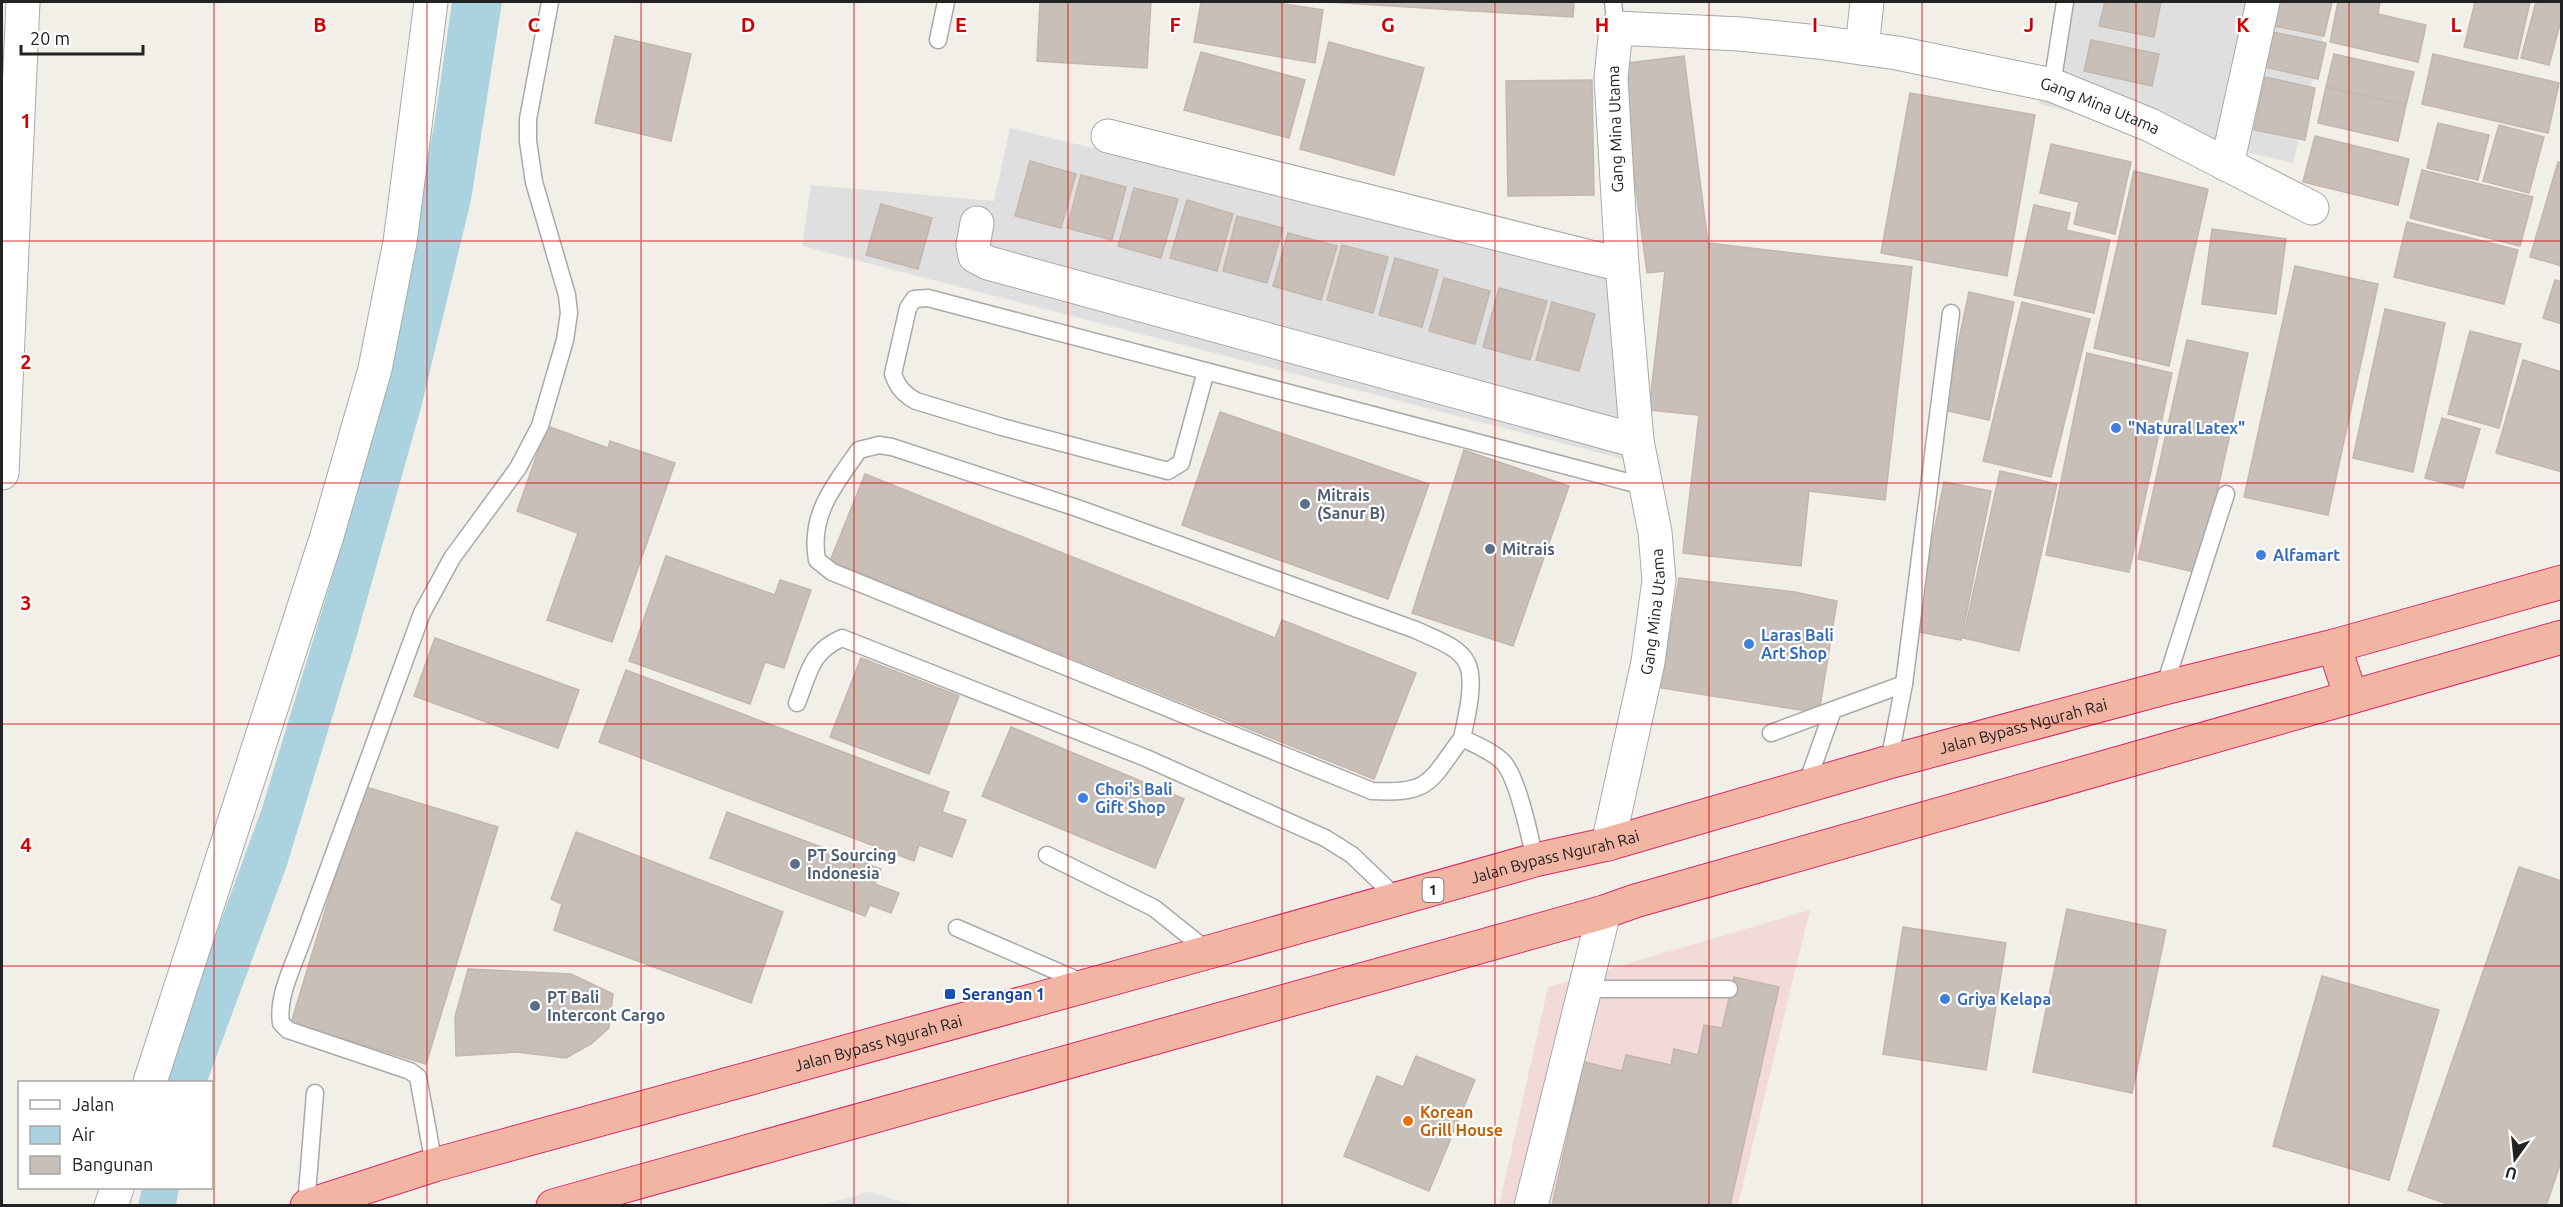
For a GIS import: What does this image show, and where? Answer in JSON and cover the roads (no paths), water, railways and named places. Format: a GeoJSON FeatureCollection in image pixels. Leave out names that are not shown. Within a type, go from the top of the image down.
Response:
{"type":"FeatureCollection","features":[{"type":"Feature","properties":{"kind":"highway","name":"Jalan Bypass Ngurah Rai"},"geometry":{"type":"LineString","coordinates":[[306,1206],[434,1165],[1399,900],[1536,860],[1608,844],[1889,762],[2164,688],[2334,646],[2562,582]]}},
{"type":"Feature","properties":{"kind":"highway"},"geometry":{"type":"LineString","coordinates":[[566,1204],[1604,912],[1647,897],[2562,637]]}},
{"type":"Feature","properties":{"kind":"highway"},"geometry":{"type":"LineString","coordinates":[[2334,646],[2351,697]]}},
{"type":"Feature","properties":{"kind":"street"},"geometry":{"type":"LineString","coordinates":[[2,473],[22,2]]}},
{"type":"Feature","properties":{"kind":"street"},"geometry":{"type":"LineString","coordinates":[[151,1081],[327,536],[375,369],[400,242],[431,2]]}},
{"type":"Feature","properties":{"kind":"street"},"geometry":{"type":"LineString","coordinates":[[1862,48],[1867,2]]}},
{"type":"Feature","properties":{"kind":"street"},"geometry":{"type":"LineString","coordinates":[[2227,165],[2263,2]]}},
{"type":"Feature","properties":{"kind":"street","name":"Gang Mina Utama"},"geometry":{"type":"LineString","coordinates":[[1608,844],[1655,620],[1659,580],[1655,532],[1637,441],[1622,265],[1611,78],[1615,15],[1740,34],[1862,48],[2052,85],[2150,125],[2312,208]]}},
{"type":"Feature","properties":{"kind":"street"},"geometry":{"type":"LineString","coordinates":[[1108,136],[1622,265]]}},
{"type":"Feature","properties":{"kind":"street"},"geometry":{"type":"LineString","coordinates":[[977,223],[973,244],[975,256],[988,263],[1637,441]]}},
{"type":"Feature","properties":{"kind":"street"},"geometry":{"type":"LineString","coordinates":[[1531,1206],[1604,912]]}},
{"type":"Feature","properties":{"kind":"street"},"geometry":{"type":"LineString","coordinates":[[111,1206],[117,1189]]}},
{"type":"Feature","properties":{"kind":"lane"},"geometry":{"type":"LineString","coordinates":[[434,1165],[418,1077],[410,1071],[288,1030],[281,1023],[280,1017],[286,988],[305,932],[422,613],[452,558],[518,468],[540,426],[565,340],[569,314],[567,295],[534,182],[528,141],[528,119],[550,2]]}},
{"type":"Feature","properties":{"kind":"lane"},"geometry":{"type":"LineString","coordinates":[[939,40],[946,2]]}},
{"type":"Feature","properties":{"kind":"lane"},"geometry":{"type":"LineString","coordinates":[[2052,85],[2065,2]]}},
{"type":"Feature","properties":{"kind":"lane"},"geometry":{"type":"LineString","coordinates":[[1206,371],[1181,463],[1168,471],[1002,427],[916,401],[904,394],[896,384],[893,374],[908,308],[914,299],[921,297],[1206,371],[1647,487]]}},
{"type":"Feature","properties":{"kind":"lane"},"geometry":{"type":"LineString","coordinates":[[1889,762],[1904,684],[1952,313]]}},
{"type":"Feature","properties":{"kind":"lane"},"geometry":{"type":"LineString","coordinates":[[879,445],[891,447],[1077,508],[1405,626],[1452,647],[1468,663],[1471,697],[1462,738],[1426,785],[1403,792],[1372,791],[831,572],[817,560],[814,541],[823,503],[859,450],[879,445]]}},
{"type":"Feature","properties":{"kind":"lane"},"geometry":{"type":"LineString","coordinates":[[2164,688],[2226,494]]}},
{"type":"Feature","properties":{"kind":"lane"},"geometry":{"type":"LineString","coordinates":[[797,703],[813,661],[825,645],[842,638],[1146,758],[1316,834],[1352,855],[1399,900]]}},
{"type":"Feature","properties":{"kind":"lane"},"geometry":{"type":"LineString","coordinates":[[1771,733],[1904,684]]}},
{"type":"Feature","properties":{"kind":"lane"},"geometry":{"type":"LineString","coordinates":[[1806,786],[1833,710]]}},
{"type":"Feature","properties":{"kind":"lane"},"geometry":{"type":"LineString","coordinates":[[1462,738],[1490,752],[1504,763],[1520,798],[1536,860]]}},
{"type":"Feature","properties":{"kind":"lane"},"geometry":{"type":"LineString","coordinates":[[1047,855],[1154,908],[1209,952]]}},
{"type":"Feature","properties":{"kind":"lane"},"geometry":{"type":"LineString","coordinates":[[957,928],[1088,984]]}},
{"type":"Feature","properties":{"kind":"lane"},"geometry":{"type":"LineString","coordinates":[[1584,989],[1729,989]]}},
{"type":"Feature","properties":{"kind":"lane"},"geometry":{"type":"LineString","coordinates":[[306,1206],[315,1094]]}},
{"type":"Feature","properties":{"kind":"water"},"geometry":{"type":"Polygon","coordinates":[[[452,2],[502,2],[471,200],[421,408],[353,649],[287,865],[207,1081],[165,1081],[169,1063],[262,808],[335,568],[398,329],[435,119],[452,2]]]}},
{"type":"Feature","properties":{"kind":"water"},"geometry":{"type":"Polygon","coordinates":[[[142,1189],[179,1189],[176,1205],[138,1205],[142,1189]]]}},
{"type":"Feature","properties":{"kind":"place","name":"\"Natural Latex\""},"geometry":{"type":"Point","coordinates":[2116,428]}},
{"type":"Feature","properties":{"kind":"place","name":"Mitrais (Sanur B)"},"geometry":{"type":"Point","coordinates":[1305,504]}},
{"type":"Feature","properties":{"kind":"place","name":"Mitrais"},"geometry":{"type":"Point","coordinates":[1490,549]}},
{"type":"Feature","properties":{"kind":"place","name":"Alfamart"},"geometry":{"type":"Point","coordinates":[2261,555]}},
{"type":"Feature","properties":{"kind":"place","name":"Laras Bali Art Shop"},"geometry":{"type":"Point","coordinates":[1749,644]}},
{"type":"Feature","properties":{"kind":"place","name":"Choi's Bali Gift Shop"},"geometry":{"type":"Point","coordinates":[1083,798]}},
{"type":"Feature","properties":{"kind":"place","name":"PT Sourcing Indonesia"},"geometry":{"type":"Point","coordinates":[795,864]}},
{"type":"Feature","properties":{"kind":"place","name":"Serangan 1"},"geometry":{"type":"Point","coordinates":[950,994]}},
{"type":"Feature","properties":{"kind":"place","name":"Griya Kelapa"},"geometry":{"type":"Point","coordinates":[1945,999]}},
{"type":"Feature","properties":{"kind":"place","name":"PT Bali Intercont Cargo"},"geometry":{"type":"Point","coordinates":[535,1006]}},
{"type":"Feature","properties":{"kind":"place","name":"Korean Grill House"},"geometry":{"type":"Point","coordinates":[1408,1121]}}]}
